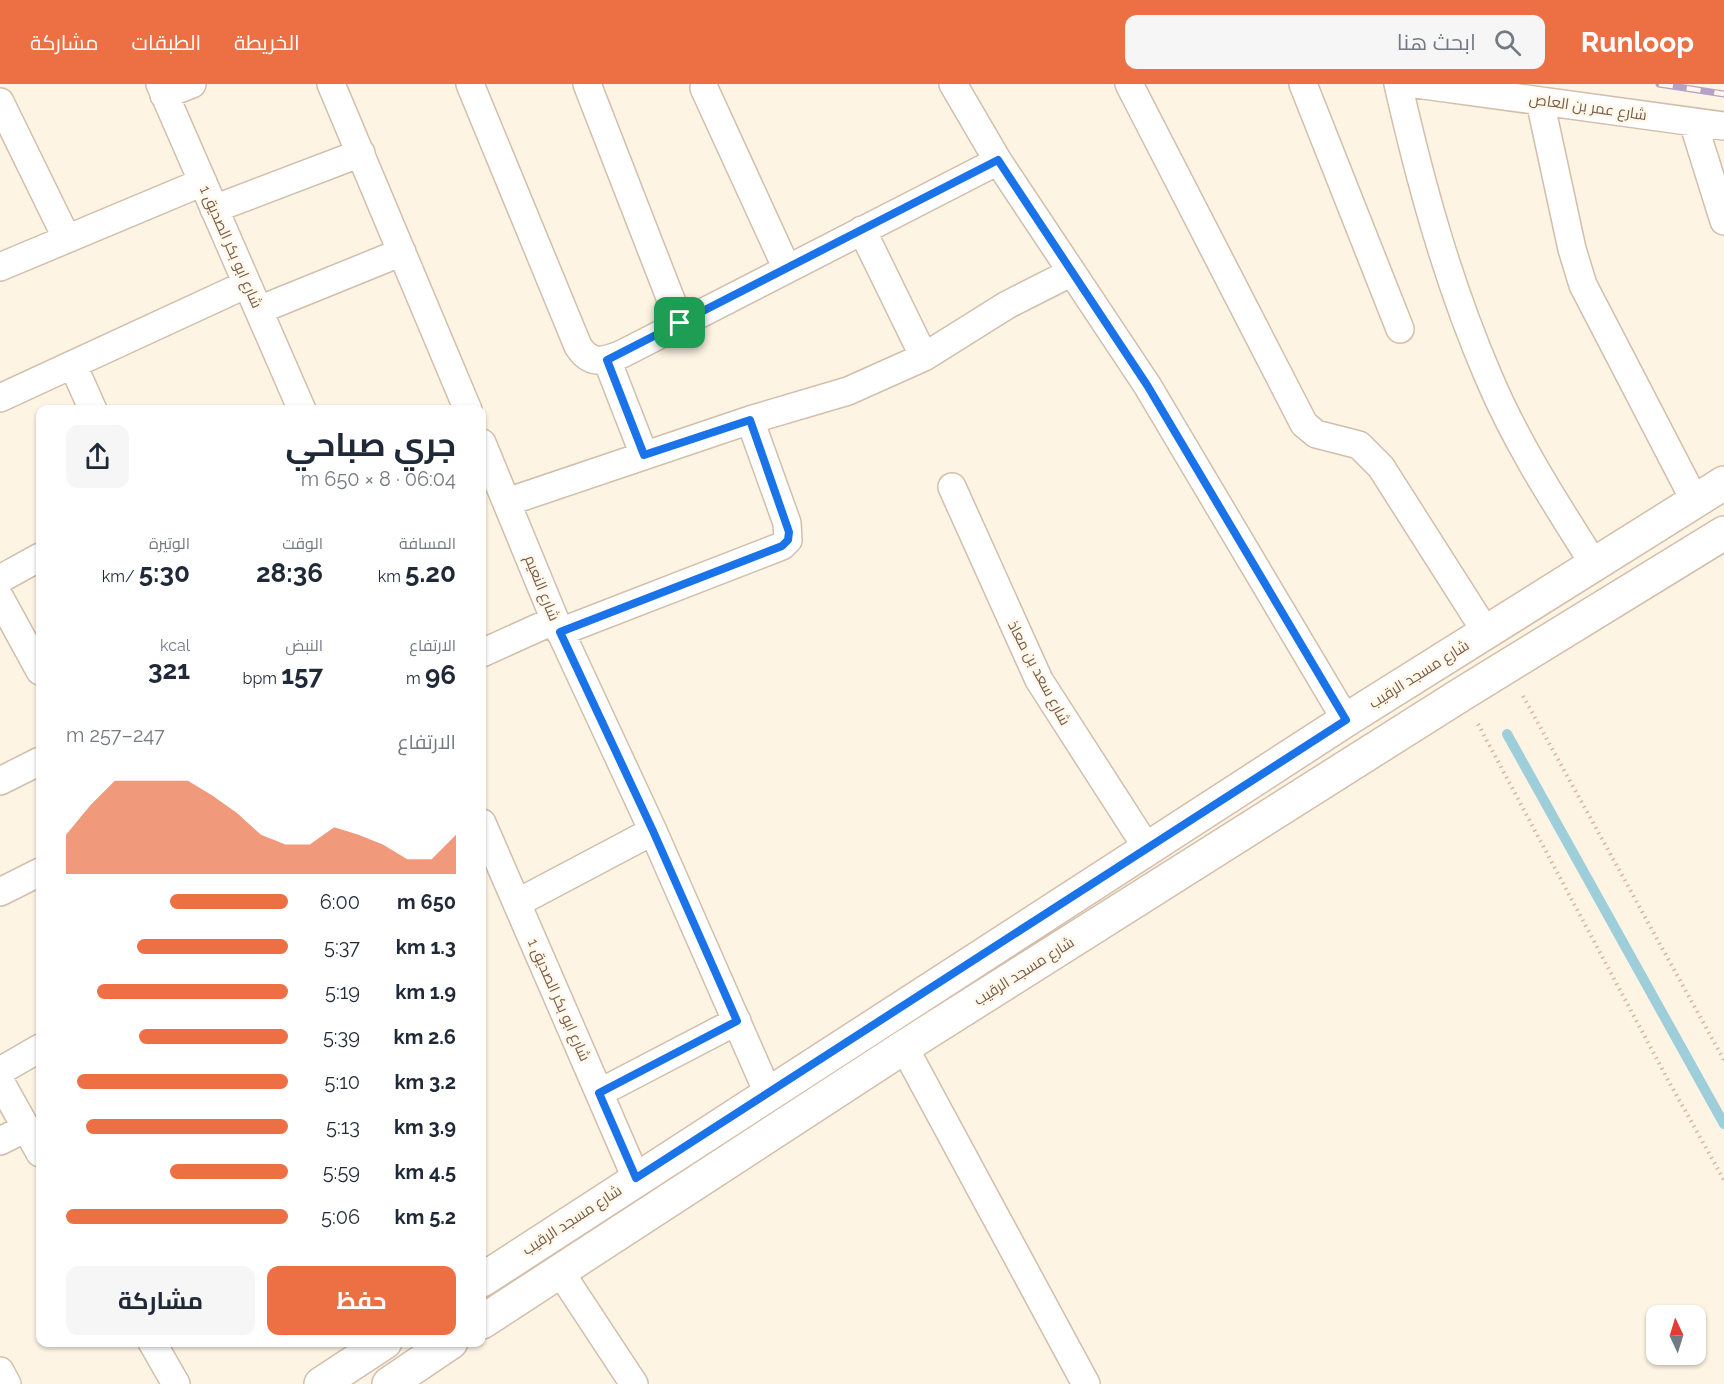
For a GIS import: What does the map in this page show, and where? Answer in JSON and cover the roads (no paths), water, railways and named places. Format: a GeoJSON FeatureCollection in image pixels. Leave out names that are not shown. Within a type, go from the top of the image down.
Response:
{"type":"FeatureCollection","features":[{"type":"Feature","properties":{"kind":"main road","name":"شارع مسجد الرقيب"},"geometry":{"type":"LineString","coordinates":[[486,1277],[1346,720],[1724,483]]}},
{"type":"Feature","properties":{"kind":"main road","name":"شارع مسجد الرقيب"},"geometry":{"type":"LineString","coordinates":[[486,1319],[904,1047],[1462,694],[1724,533]]}},
{"type":"Feature","properties":{"kind":"main road"},"geometry":{"type":"LineString","coordinates":[[321,1384],[377,1347]]}},
{"type":"Feature","properties":{"kind":"main road"},"geometry":{"type":"LineString","coordinates":[[389,1384],[444,1347]]}},
{"type":"Feature","properties":{"kind":"street"},"geometry":{"type":"LineString","coordinates":[[162,89],[192,84]]}},
{"type":"Feature","properties":{"kind":"street"},"geometry":{"type":"LineString","coordinates":[[331,84],[466,405]]}},
{"type":"Feature","properties":{"kind":"street"},"geometry":{"type":"LineString","coordinates":[[470,84],[578,346],[584,356],[595,361],[607,360],[998,160]]}},
{"type":"Feature","properties":{"kind":"street"},"geometry":{"type":"LineString","coordinates":[[588,84],[680,323]]}},
{"type":"Feature","properties":{"kind":"street"},"geometry":{"type":"LineString","coordinates":[[953,84],[998,160],[1147,385],[1346,720]]}},
{"type":"Feature","properties":{"kind":"street"},"geometry":{"type":"LineString","coordinates":[[1130,84],[1304,424],[1316,434],[1359,445],[1381,467],[1486,632]]}},
{"type":"Feature","properties":{"kind":"street"},"geometry":{"type":"LineString","coordinates":[[1303,84],[1400,329]]}},
{"type":"Feature","properties":{"kind":"street"},"geometry":{"type":"LineString","coordinates":[[1398,84],[1420,180],[1450,281],[1490,380],[1538,474],[1594,564]]}},
{"type":"Feature","properties":{"kind":"street","name":"شارع عمر بن العاص"},"geometry":{"type":"LineString","coordinates":[[1416,84],[1724,126]]}},
{"type":"Feature","properties":{"kind":"street"},"geometry":{"type":"LineString","coordinates":[[704,88],[787,268]]}},
{"type":"Feature","properties":{"kind":"street","name":"شارع ابو بكر الصديق 1"},"geometry":{"type":"LineString","coordinates":[[162,89],[300,405]]}},
{"type":"Feature","properties":{"kind":"street"},"geometry":{"type":"LineString","coordinates":[[1540,101],[1572,249],[1583,285],[1695,501]]}},
{"type":"Feature","properties":{"kind":"street"},"geometry":{"type":"LineString","coordinates":[[0,102],[67,239]]}},
{"type":"Feature","properties":{"kind":"street"},"geometry":{"type":"LineString","coordinates":[[1693,122],[1724,222]]}},
{"type":"Feature","properties":{"kind":"street"},"geometry":{"type":"LineString","coordinates":[[214,209],[361,153]]}},
{"type":"Feature","properties":{"kind":"street"},"geometry":{"type":"LineString","coordinates":[[0,266],[203,182]]}},
{"type":"Feature","properties":{"kind":"street"},"geometry":{"type":"LineString","coordinates":[[862,230],[924,357]]}},
{"type":"Feature","properties":{"kind":"street"},"geometry":{"type":"LineString","coordinates":[[259,310],[402,252]]}},
{"type":"Feature","properties":{"kind":"street"},"geometry":{"type":"LineString","coordinates":[[497,501],[848,391],[924,357],[1007,305],[1072,272]]}},
{"type":"Feature","properties":{"kind":"street"},"geometry":{"type":"LineString","coordinates":[[0,398],[247,284]]}},
{"type":"Feature","properties":{"kind":"street"},"geometry":{"type":"LineString","coordinates":[[607,360],[644,455]]}},
{"type":"Feature","properties":{"kind":"street"},"geometry":{"type":"LineString","coordinates":[[73,365],[91,405]]}},
{"type":"Feature","properties":{"kind":"street"},"geometry":{"type":"LineString","coordinates":[[486,652],[782,546],[788,540],[787,523],[750,420]]}},
{"type":"Feature","properties":{"kind":"street","name":"شارع النعيم"},"geometry":{"type":"LineString","coordinates":[[486,458],[497,501],[653,831],[768,1093]]}},
{"type":"Feature","properties":{"kind":"street","name":"شارع سعد بن معاذ"},"geometry":{"type":"LineString","coordinates":[[952,487],[1039,681],[1147,848]]}},
{"type":"Feature","properties":{"kind":"street"},"geometry":{"type":"LineString","coordinates":[[0,579],[36,559]]}},
{"type":"Feature","properties":{"kind":"street"},"geometry":{"type":"LineString","coordinates":[[0,598],[36,664]]}},
{"type":"Feature","properties":{"kind":"street"},"geometry":{"type":"LineString","coordinates":[[0,781],[36,763]]}},
{"type":"Feature","properties":{"kind":"street"},"geometry":{"type":"LineString","coordinates":[[517,903],[653,831]]}},
{"type":"Feature","properties":{"kind":"street","name":"شارع ابو بكر الصديق 1"},"geometry":{"type":"LineString","coordinates":[[486,832],[636,1178]]}},
{"type":"Feature","properties":{"kind":"street"},"geometry":{"type":"LineString","coordinates":[[0,892],[36,874]]}},
{"type":"Feature","properties":{"kind":"street"},"geometry":{"type":"LineString","coordinates":[[599,1093],[737,1021]]}},
{"type":"Feature","properties":{"kind":"street"},"geometry":{"type":"LineString","coordinates":[[904,1047],[1086,1384]]}},
{"type":"Feature","properties":{"kind":"street"},"geometry":{"type":"LineString","coordinates":[[0,1071],[36,1050]]}},
{"type":"Feature","properties":{"kind":"street"},"geometry":{"type":"LineString","coordinates":[[0,1081],[36,1146]]}},
{"type":"Feature","properties":{"kind":"street"},"geometry":{"type":"LineString","coordinates":[[0,1141],[26,1128]]}},
{"type":"Feature","properties":{"kind":"street"},"geometry":{"type":"LineString","coordinates":[[559,1270],[634,1384]]}},
{"type":"Feature","properties":{"kind":"street"},"geometry":{"type":"LineString","coordinates":[[155,1347],[176,1384]]}},
{"type":"Feature","properties":{"kind":"street"},"geometry":{"type":"LineString","coordinates":[[0,1371],[7,1384]]}},
{"type":"Feature","properties":{"kind":"waterway"},"geometry":{"type":"LineString","coordinates":[[1507,734],[1724,1124]]}},
{"type":"Feature","properties":{"kind":"railway"},"geometry":{"type":"LineString","coordinates":[[1659,84],[1724,94]]}}]}
